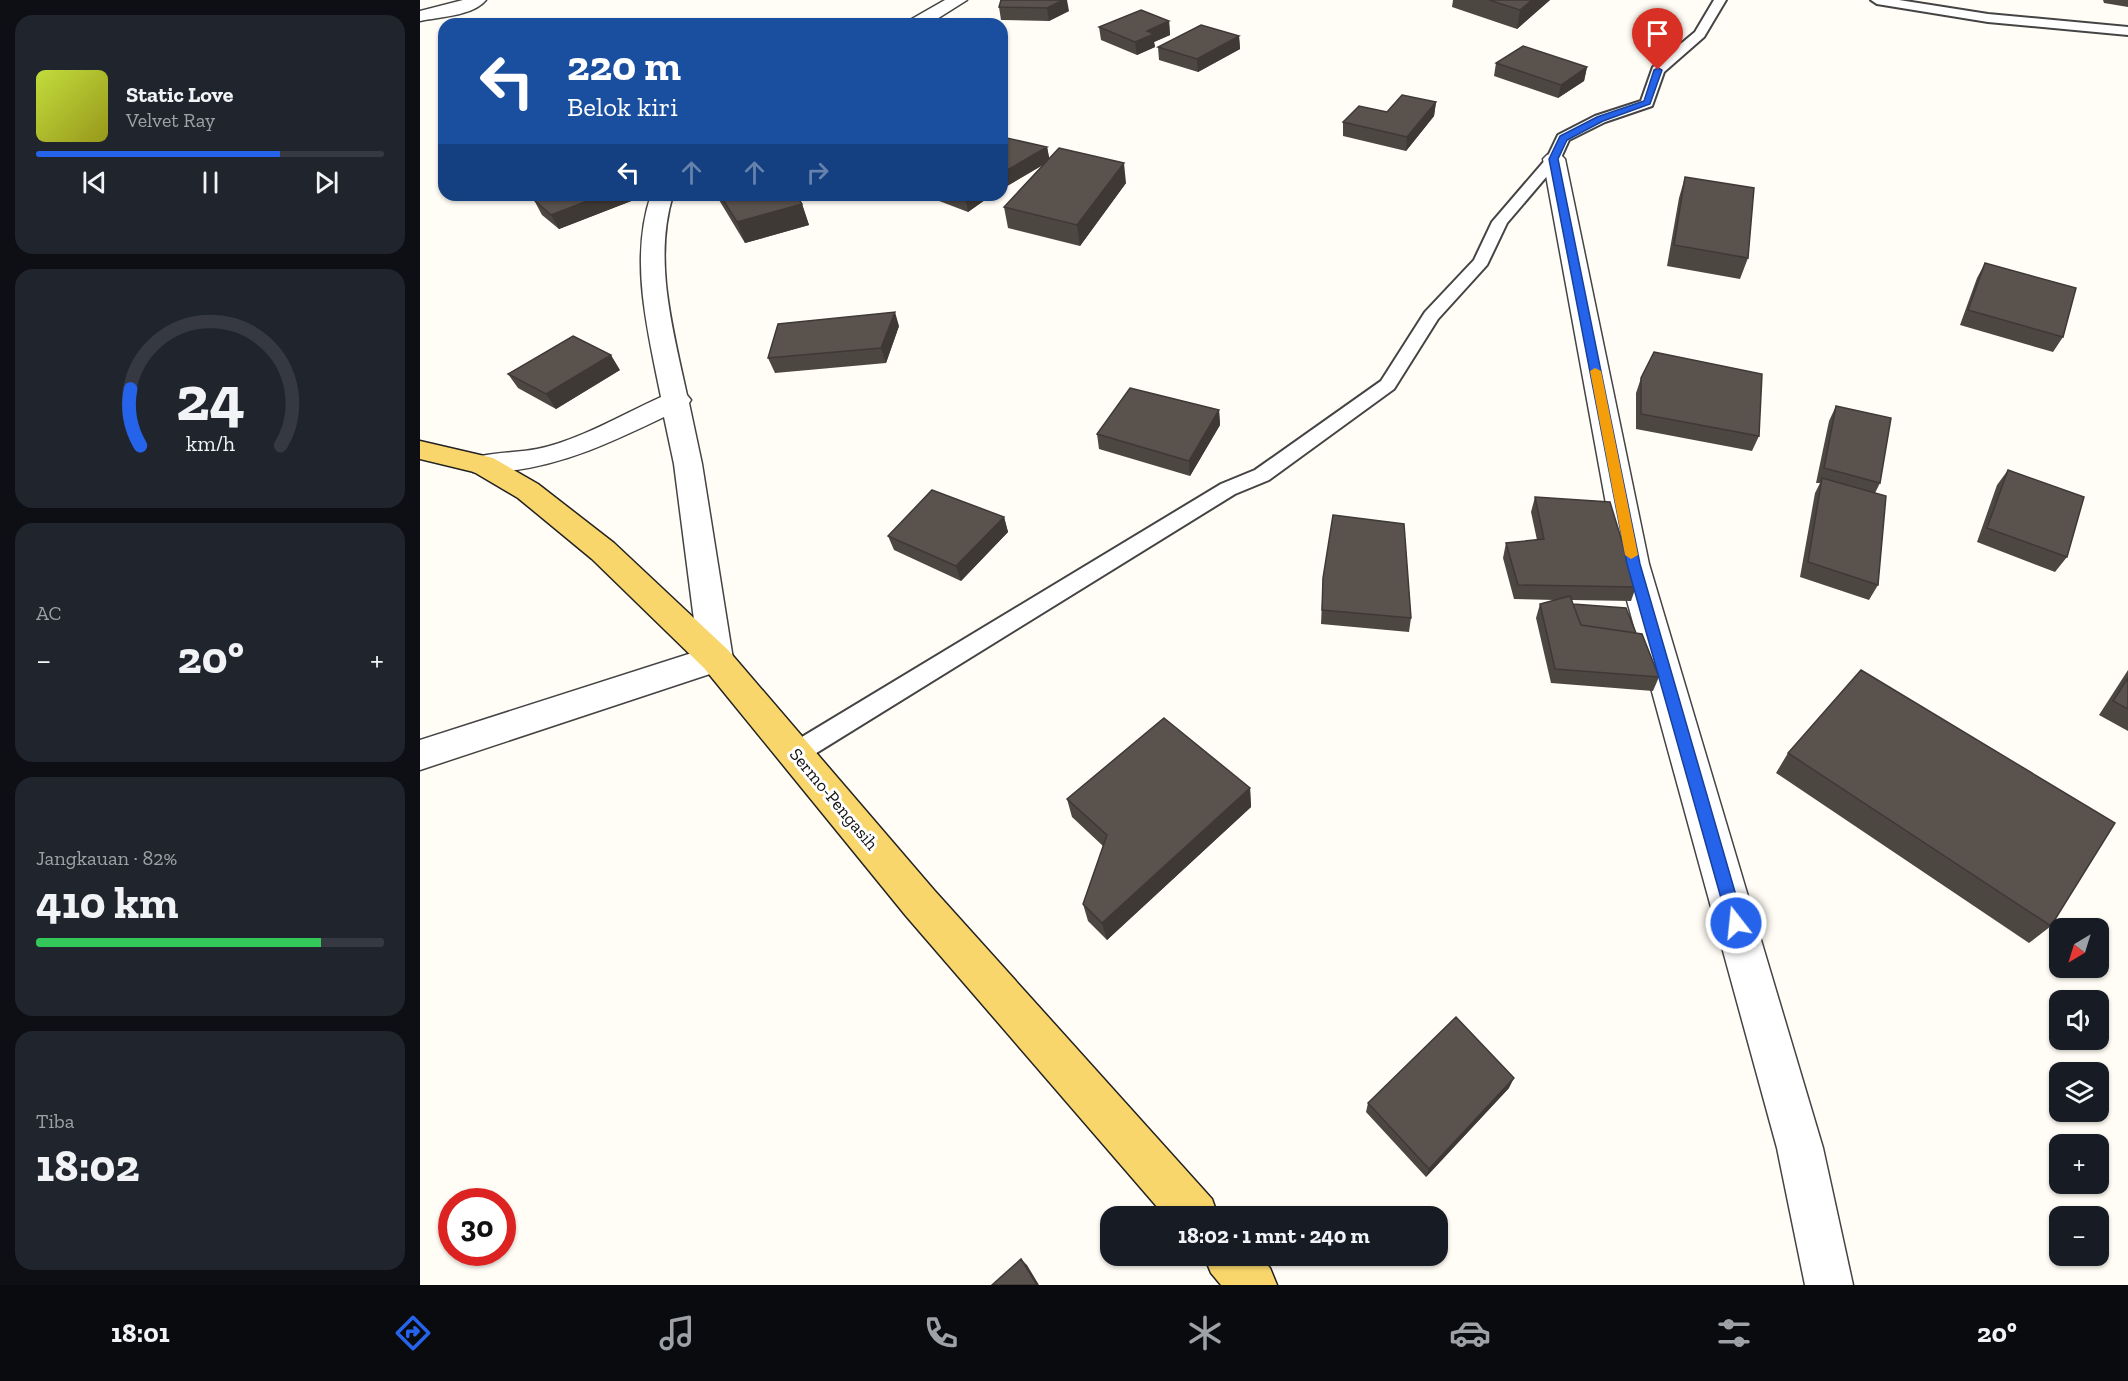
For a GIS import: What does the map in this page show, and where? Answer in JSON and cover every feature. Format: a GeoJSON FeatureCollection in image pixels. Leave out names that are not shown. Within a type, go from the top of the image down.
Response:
{"type":"FeatureCollection","features":[{"type":"Feature","properties":{"kind":"main road","name":"Sermo-Pengasih"},"geometry":{"type":"LineString","coordinates":[[420,450],[483,465],[528,491],[603,551],[716,659],[920,903],[1186,1206]]}},
{"type":"Feature","properties":{"kind":"main road"},"geometry":{"type":"LineString","coordinates":[[1237,1266],[1253,1285]]}},
{"type":"Feature","properties":{"kind":"street"},"geometry":{"type":"LineString","coordinates":[[420,16],[462,7],[477,0]]}},
{"type":"Feature","properties":{"kind":"street"},"geometry":{"type":"LineString","coordinates":[[926,18],[958,0]]}},
{"type":"Feature","properties":{"kind":"street"},"geometry":{"type":"LineString","coordinates":[[1554,159],[1633,564],[1800,1148],[1829,1285]]}},
{"type":"Feature","properties":{"kind":"street"},"geometry":{"type":"LineString","coordinates":[[420,755],[716,659],[677,400],[668,372],[658,319],[653,263],[654,220],[660,201]]}},
{"type":"Feature","properties":{"kind":"street"},"geometry":{"type":"LineString","coordinates":[[483,465],[540,459],[588,442],[677,400]]}},
{"type":"Feature","properties":{"kind":"lane"},"geometry":{"type":"LineString","coordinates":[[796,753],[1228,489],[1262,475],[1388,385],[1431,316],[1481,262],[1500,222],[1554,159],[1563,138],[1600,119],[1647,103],[1658,70],[1700,34],[1720,0]]}},
{"type":"Feature","properties":{"kind":"lane"},"geometry":{"type":"LineString","coordinates":[[1877,0],[1988,18],[2128,31]]}},
{"type":"Feature","properties":{"kind":"building"},"geometry":{"type":"Polygon","coordinates":[[[1001,0],[1063,0],[1047,8],[999,7],[1001,0]]]}},
{"type":"Feature","properties":{"kind":"building"},"geometry":{"type":"Polygon","coordinates":[[[1489,0],[1532,0],[1520,10],[1489,0]]]}},
{"type":"Feature","properties":{"kind":"building"},"geometry":{"type":"Polygon","coordinates":[[[1141,10],[1169,21],[1147,31],[1154,34],[1135,42],[1099,27],[1141,10]]]}},
{"type":"Feature","properties":{"kind":"building"},"geometry":{"type":"Polygon","coordinates":[[[1201,25],[1239,36],[1197,59],[1158,47],[1201,25]]]}},
{"type":"Feature","properties":{"kind":"building"},"geometry":{"type":"Polygon","coordinates":[[[1523,46],[1587,67],[1561,85],[1496,63],[1523,46]]]}},
{"type":"Feature","properties":{"kind":"building"},"geometry":{"type":"Polygon","coordinates":[[[1402,95],[1436,102],[1407,137],[1343,122],[1359,106],[1387,112],[1402,95]]]}},
{"type":"Feature","properties":{"kind":"building"},"geometry":{"type":"Polygon","coordinates":[[[1008,138],[1047,147],[1008,170],[1008,138]]]}},
{"type":"Feature","properties":{"kind":"building"},"geometry":{"type":"Polygon","coordinates":[[[1059,148],[1124,163],[1077,225],[1004,207],[1059,148]]]}},
{"type":"Feature","properties":{"kind":"building"},"geometry":{"type":"Polygon","coordinates":[[[1685,177],[1754,188],[1748,258],[1674,245],[1685,177]]]}},
{"type":"Feature","properties":{"kind":"building"},"geometry":{"type":"Polygon","coordinates":[[[535,201],[587,201],[551,215],[535,201]]]}},
{"type":"Feature","properties":{"kind":"building"},"geometry":{"type":"Polygon","coordinates":[[[724,201],[800,201],[802,204],[737,222],[724,201]]]}},
{"type":"Feature","properties":{"kind":"building"},"geometry":{"type":"Polygon","coordinates":[[[1985,263],[2076,288],[2063,337],[1968,310],[1985,263]]]}},
{"type":"Feature","properties":{"kind":"building"},"geometry":{"type":"Polygon","coordinates":[[[895,312],[881,348],[768,358],[778,324],[895,312]]]}},
{"type":"Feature","properties":{"kind":"building"},"geometry":{"type":"Polygon","coordinates":[[[573,336],[611,355],[546,394],[508,374],[573,336]]]}},
{"type":"Feature","properties":{"kind":"building"},"geometry":{"type":"Polygon","coordinates":[[[1654,352],[1762,374],[1759,436],[1641,414],[1641,378],[1654,352]]]}},
{"type":"Feature","properties":{"kind":"building"},"geometry":{"type":"Polygon","coordinates":[[[1130,388],[1219,410],[1189,461],[1097,434],[1130,388]]]}},
{"type":"Feature","properties":{"kind":"building"},"geometry":{"type":"Polygon","coordinates":[[[1836,406],[1891,418],[1880,483],[1824,468],[1836,406]]]}},
{"type":"Feature","properties":{"kind":"building"},"geometry":{"type":"Polygon","coordinates":[[[2008,470],[2084,497],[2067,557],[1987,528],[2008,470]]]}},
{"type":"Feature","properties":{"kind":"building"},"geometry":{"type":"Polygon","coordinates":[[[1822,478],[1886,496],[1878,585],[1808,562],[1822,478]]]}},
{"type":"Feature","properties":{"kind":"building"},"geometry":{"type":"Polygon","coordinates":[[[932,490],[1004,517],[956,566],[888,536],[932,490]]]}},
{"type":"Feature","properties":{"kind":"building"},"geometry":{"type":"Polygon","coordinates":[[[1535,497],[1610,502],[1636,587],[1518,585],[1506,543],[1544,539],[1535,497]]]}},
{"type":"Feature","properties":{"kind":"building"},"geometry":{"type":"Polygon","coordinates":[[[1333,515],[1404,524],[1411,618],[1322,610],[1323,578],[1333,515]]]}},
{"type":"Feature","properties":{"kind":"building"},"geometry":{"type":"Polygon","coordinates":[[[1570,596],[1581,625],[1642,634],[1659,677],[1555,669],[1540,604],[1570,596]]]}},
{"type":"Feature","properties":{"kind":"building"},"geometry":{"type":"Polygon","coordinates":[[[1573,604],[1626,608],[1636,633],[1581,625],[1573,604]]]}},
{"type":"Feature","properties":{"kind":"building"},"geometry":{"type":"Polygon","coordinates":[[[1861,670],[2115,823],[2056,918],[2049,918],[2049,925],[1788,753],[1861,670]]]}},
{"type":"Feature","properties":{"kind":"building"},"geometry":{"type":"Polygon","coordinates":[[[2128,678],[2128,709],[2113,701],[2128,678]]]}},
{"type":"Feature","properties":{"kind":"building"},"geometry":{"type":"Polygon","coordinates":[[[1164,718],[1250,788],[1102,923],[1083,904],[1107,835],[1067,799],[1164,718]]]}},
{"type":"Feature","properties":{"kind":"building"},"geometry":{"type":"Polygon","coordinates":[[[1456,1017],[1514,1078],[1429,1169],[1368,1103],[1456,1017]]]}},
{"type":"Feature","properties":{"kind":"building"},"geometry":{"type":"Polygon","coordinates":[[[1021,1259],[1037,1285],[992,1285],[1021,1259]]]}},
{"type":"Feature","properties":{"kind":"slow traffic"},"geometry":{"type":"LineString","coordinates":[[1595,371],[1631,555]]}},
{"type":"Feature","properties":{"kind":"route"},"geometry":{"type":"LineString","coordinates":[[1658,70],[1647,103],[1600,119],[1563,138],[1554,159],[1633,564],[1736,923]]}}]}
